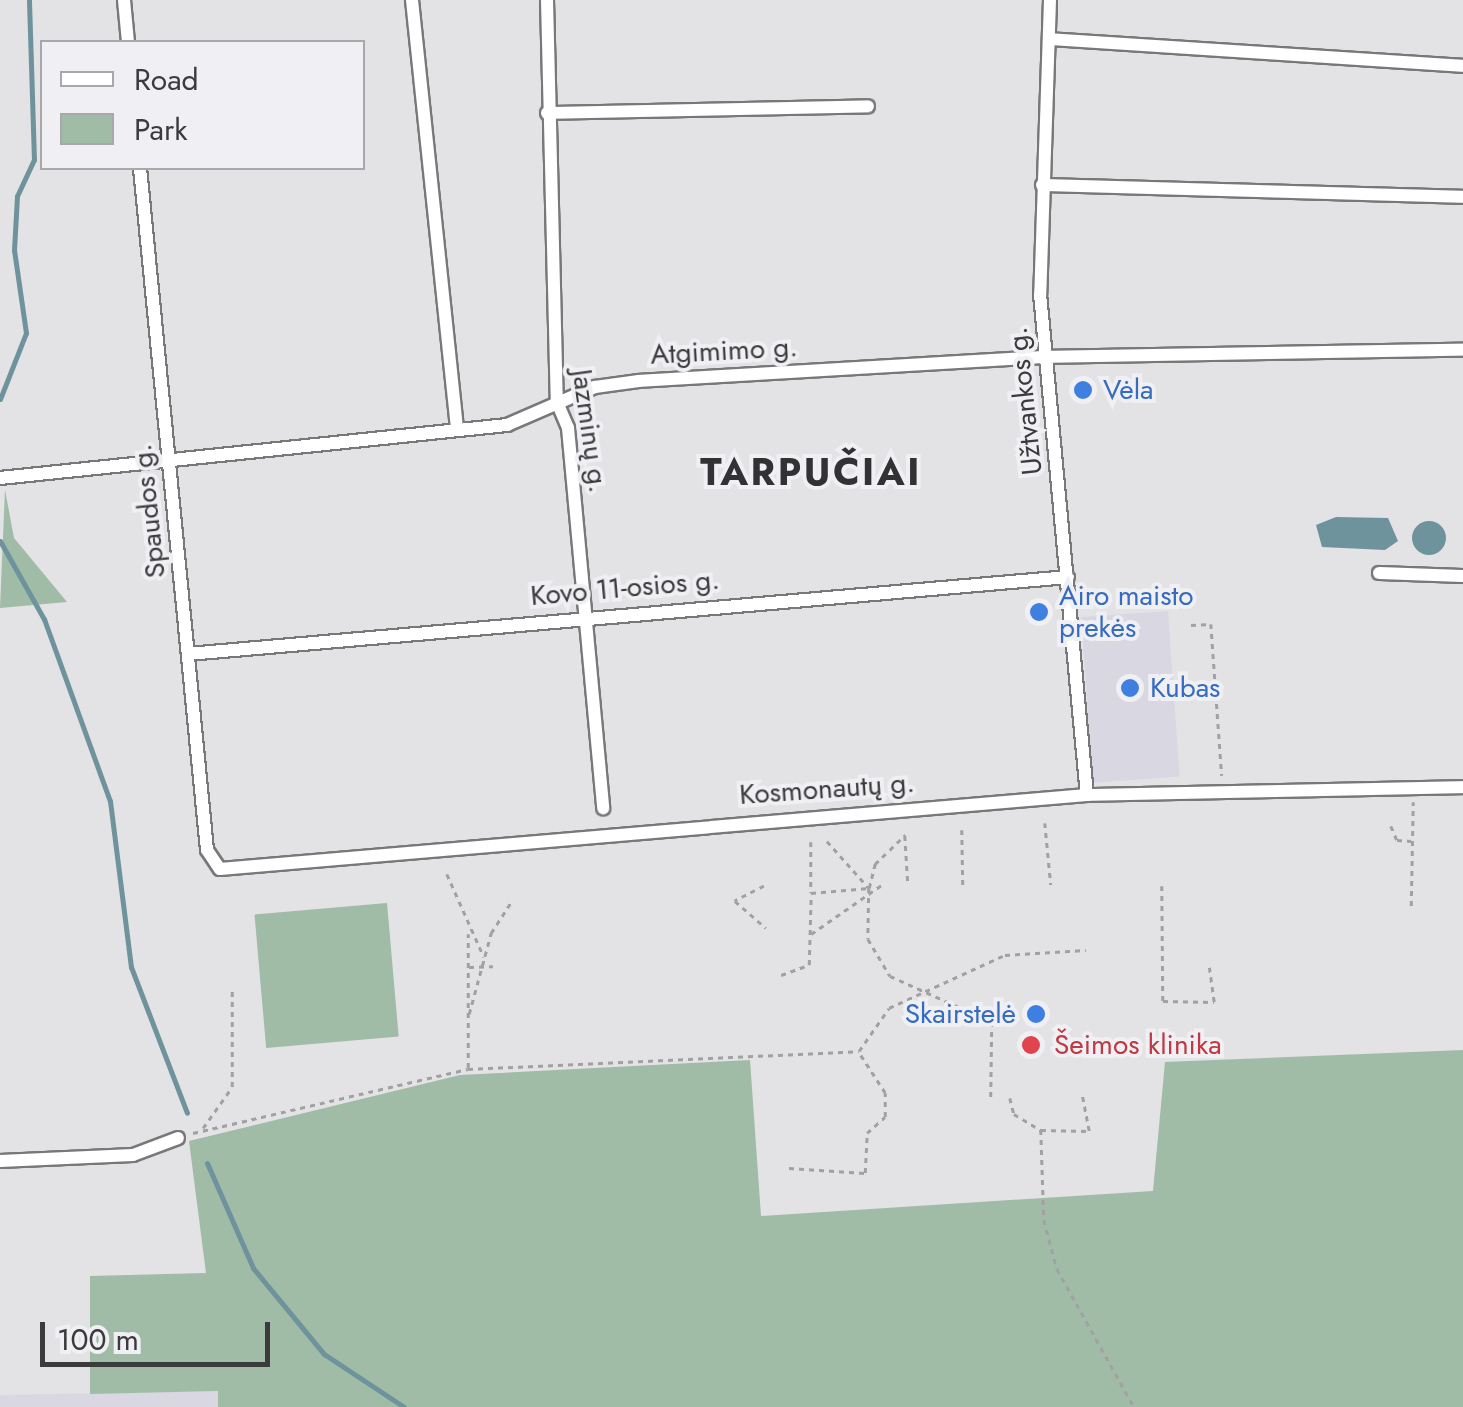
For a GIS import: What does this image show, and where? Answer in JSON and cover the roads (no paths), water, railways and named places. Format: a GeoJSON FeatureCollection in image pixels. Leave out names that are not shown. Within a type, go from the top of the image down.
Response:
{"type":"FeatureCollection","features":[{"type":"Feature","properties":{"kind":"street"},"geometry":{"type":"LineString","coordinates":[[124,0],[128,40]]}},
{"type":"Feature","properties":{"kind":"street"},"geometry":{"type":"LineString","coordinates":[[412,0],[456,430]]}},
{"type":"Feature","properties":{"kind":"street","name":"Jazminų g."},"geometry":{"type":"LineString","coordinates":[[547,0],[556,402],[568,428],[603,808]]}},
{"type":"Feature","properties":{"kind":"street","name":"Užtvankos g."},"geometry":{"type":"LineString","coordinates":[[1050,0],[1042,185],[1045,357],[1087,795]]}},
{"type":"Feature","properties":{"kind":"street"},"geometry":{"type":"LineString","coordinates":[[1049,39],[1463,66]]}},
{"type":"Feature","properties":{"kind":"street"},"geometry":{"type":"LineString","coordinates":[[547,113],[868,106]]}},
{"type":"Feature","properties":{"kind":"street","name":"Spaudos g."},"geometry":{"type":"LineString","coordinates":[[140,170],[207,850]]}},
{"type":"Feature","properties":{"kind":"street"},"geometry":{"type":"LineString","coordinates":[[1042,185],[1463,196]]}},
{"type":"Feature","properties":{"kind":"street","name":"Atgimimo g."},"geometry":{"type":"LineString","coordinates":[[0,478],[507,425],[556,402],[639,381],[1045,357],[1463,350]]}},
{"type":"Feature","properties":{"kind":"street"},"geometry":{"type":"LineString","coordinates":[[1379,574],[1463,576]]}},
{"type":"Feature","properties":{"kind":"street","name":"Kovo 11-osios g."},"geometry":{"type":"LineString","coordinates":[[188,654],[586,616],[1068,577]]}},
{"type":"Feature","properties":{"kind":"street","name":"Kosmonautų g."},"geometry":{"type":"LineString","coordinates":[[207,850],[220,869],[1087,795],[1223,788],[1463,787]]}},
{"type":"Feature","properties":{"kind":"street"},"geometry":{"type":"LineString","coordinates":[[0,1161],[134,1155],[178,1138]]}},
{"type":"Feature","properties":{"kind":"water"},"geometry":{"type":"Polygon","coordinates":[[[1336,517],[1388,518],[1398,541],[1385,550],[1322,547],[1316,525],[1336,517]]]}},
{"type":"Feature","properties":{"kind":"water"},"geometry":{"type":"Polygon","coordinates":[[[1429,521],[1441,526],[1446,538],[1441,550],[1429,555],[1417,550],[1412,538],[1417,526],[1429,521]]]}},
{"type":"Feature","properties":{"kind":"waterway"},"geometry":{"type":"LineString","coordinates":[[0,399],[26,333],[14,250],[17,196],[34,160],[29,0]]}},
{"type":"Feature","properties":{"kind":"waterway"},"geometry":{"type":"LineString","coordinates":[[0,541],[44,619],[110,801],[131,967],[187,1113]]}},
{"type":"Feature","properties":{"kind":"waterway"},"geometry":{"type":"LineString","coordinates":[[207,1163],[253,1268],[324,1354],[404,1407]]}},
{"type":"Feature","properties":{"kind":"place","name":"Vėla"},"geometry":{"type":"Point","coordinates":[1083,390]}},
{"type":"Feature","properties":{"kind":"place","name":"Airo maisto prekės"},"geometry":{"type":"Point","coordinates":[1039,612]}},
{"type":"Feature","properties":{"kind":"place","name":"Kubas"},"geometry":{"type":"Point","coordinates":[1130,688]}},
{"type":"Feature","properties":{"kind":"place","name":"Skairstelė"},"geometry":{"type":"Point","coordinates":[1036,1014]}},
{"type":"Feature","properties":{"kind":"place","name":"Šeimos klinika"},"geometry":{"type":"Point","coordinates":[1031,1045]}},
{"type":"Feature","properties":{"kind":"district","name":"TARPUČIAI"},"geometry":{"type":"Point","coordinates":[811,472]}}]}
